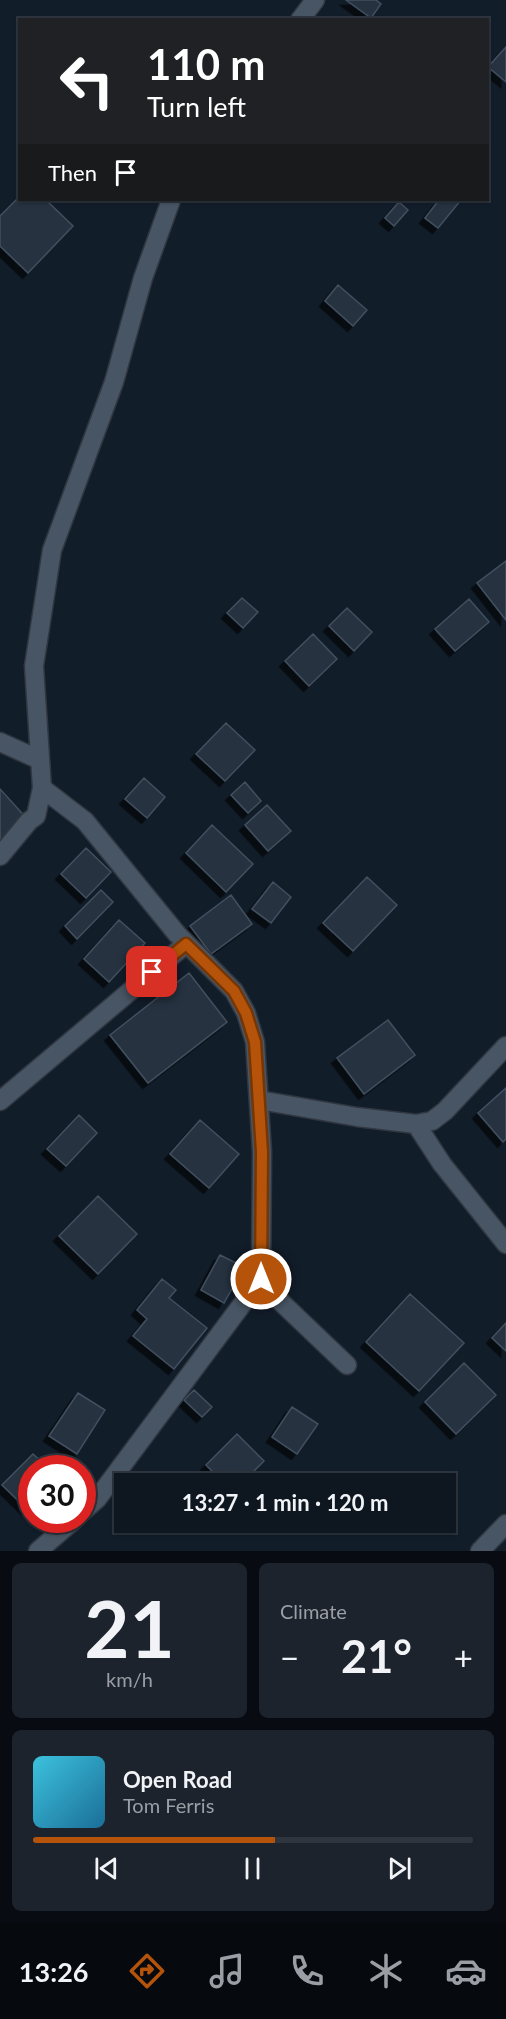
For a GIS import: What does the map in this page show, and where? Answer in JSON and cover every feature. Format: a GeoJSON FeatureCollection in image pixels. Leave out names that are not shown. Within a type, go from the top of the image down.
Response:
{"type":"FeatureCollection","features":[{"type":"Feature","properties":{"kind":"street"},"geometry":{"type":"LineString","coordinates":[[302,18],[315,0]]}},
{"type":"Feature","properties":{"kind":"street"},"geometry":{"type":"LineString","coordinates":[[0,856],[36,816],[42,788],[34,666],[52,550],[114,382],[143,278],[171,201]]}},
{"type":"Feature","properties":{"kind":"street"},"geometry":{"type":"LineString","coordinates":[[0,742],[40,760]]}},
{"type":"Feature","properties":{"kind":"street"},"geometry":{"type":"LineString","coordinates":[[42,788],[85,821],[186,944],[234,991],[246,1013],[255,1042],[262,1152],[261,1279],[96,1500]]}},
{"type":"Feature","properties":{"kind":"street"},"geometry":{"type":"LineString","coordinates":[[0,1101],[186,944]]}},
{"type":"Feature","properties":{"kind":"street"},"geometry":{"type":"LineString","coordinates":[[259,1100],[357,1117],[416,1124],[432,1121],[446,1111],[506,1046]]}},
{"type":"Feature","properties":{"kind":"street"},"geometry":{"type":"LineString","coordinates":[[416,1124],[441,1164],[506,1244]]}},
{"type":"Feature","properties":{"kind":"street"},"geometry":{"type":"LineString","coordinates":[[261,1279],[282,1303],[347,1365]]}},
{"type":"Feature","properties":{"kind":"street"},"geometry":{"type":"LineString","coordinates":[[480,1551],[506,1524]]}},
{"type":"Feature","properties":{"kind":"street"},"geometry":{"type":"LineString","coordinates":[[38,1551],[59,1533]]}},
{"type":"Feature","properties":{"kind":"building"},"geometry":{"type":"Polygon","coordinates":[[[346,0],[376,0],[381,4],[371,18],[346,0]]]}},
{"type":"Feature","properties":{"kind":"building"},"geometry":{"type":"Polygon","coordinates":[[[506,47],[506,82],[489,66],[506,47]]]}},
{"type":"Feature","properties":{"kind":"building"},"geometry":{"type":"Polygon","coordinates":[[[18,198],[18,201],[47,201],[73,226],[28,273],[0,246],[0,216],[18,198]]]}},
{"type":"Feature","properties":{"kind":"building"},"geometry":{"type":"Polygon","coordinates":[[[438,201],[460,201],[438,228],[425,218],[438,201]]]}},
{"type":"Feature","properties":{"kind":"building"},"geometry":{"type":"Polygon","coordinates":[[[399,202],[408,210],[394,226],[385,218],[399,202]]]}},
{"type":"Feature","properties":{"kind":"building"},"geometry":{"type":"Polygon","coordinates":[[[338,285],[367,310],[353,326],[325,301],[338,285]]]}},
{"type":"Feature","properties":{"kind":"building"},"geometry":{"type":"Polygon","coordinates":[[[506,561],[506,620],[477,583],[506,561]]]}},
{"type":"Feature","properties":{"kind":"building"},"geometry":{"type":"Polygon","coordinates":[[[242,598],[258,612],[243,628],[227,613],[242,598]]]}},
{"type":"Feature","properties":{"kind":"building"},"geometry":{"type":"Polygon","coordinates":[[[469,599],[489,622],[455,651],[435,629],[469,599]]]}},
{"type":"Feature","properties":{"kind":"building"},"geometry":{"type":"Polygon","coordinates":[[[347,608],[372,632],[354,651],[329,626],[347,608]]]}},
{"type":"Feature","properties":{"kind":"building"},"geometry":{"type":"Polygon","coordinates":[[[313,634],[337,659],[309,686],[285,661],[313,634]]]}},
{"type":"Feature","properties":{"kind":"building"},"geometry":{"type":"Polygon","coordinates":[[[226,723],[255,750],[225,781],[196,754],[226,723]]]}},
{"type":"Feature","properties":{"kind":"building"},"geometry":{"type":"Polygon","coordinates":[[[144,778],[165,797],[147,818],[125,799],[144,778]]]}},
{"type":"Feature","properties":{"kind":"building"},"geometry":{"type":"Polygon","coordinates":[[[245,782],[261,801],[248,813],[231,795],[245,782]]]}},
{"type":"Feature","properties":{"kind":"building"},"geometry":{"type":"Polygon","coordinates":[[[0,789],[29,821],[0,848],[0,789]]]}},
{"type":"Feature","properties":{"kind":"building"},"geometry":{"type":"Polygon","coordinates":[[[267,805],[291,831],[268,851],[245,825],[267,805]]]}},
{"type":"Feature","properties":{"kind":"building"},"geometry":{"type":"Polygon","coordinates":[[[212,825],[253,864],[226,892],[186,853],[212,825]]]}},
{"type":"Feature","properties":{"kind":"building"},"geometry":{"type":"Polygon","coordinates":[[[86,848],[111,872],[86,898],[61,874],[86,848]]]}},
{"type":"Feature","properties":{"kind":"building"},"geometry":{"type":"Polygon","coordinates":[[[367,877],[397,905],[353,951],[323,923],[367,877]]]}},
{"type":"Feature","properties":{"kind":"building"},"geometry":{"type":"Polygon","coordinates":[[[273,882],[291,897],[271,923],[252,909],[273,882]]]}},
{"type":"Feature","properties":{"kind":"building"},"geometry":{"type":"Polygon","coordinates":[[[101,890],[113,902],[77,939],[65,926],[101,890]]]}},
{"type":"Feature","properties":{"kind":"building"},"geometry":{"type":"Polygon","coordinates":[[[231,895],[252,924],[211,954],[190,926],[231,895]]]}},
{"type":"Feature","properties":{"kind":"building"},"geometry":{"type":"Polygon","coordinates":[[[119,920],[145,943],[109,982],[84,959],[119,920]]]}},
{"type":"Feature","properties":{"kind":"building"},"geometry":{"type":"Polygon","coordinates":[[[189,973],[227,1022],[148,1083],[110,1035],[189,973]]]}},
{"type":"Feature","properties":{"kind":"building"},"geometry":{"type":"Polygon","coordinates":[[[388,1020],[415,1055],[364,1094],[337,1058],[388,1020]]]}},
{"type":"Feature","properties":{"kind":"building"},"geometry":{"type":"Polygon","coordinates":[[[506,1088],[506,1139],[503,1142],[478,1113],[506,1088]]]}},
{"type":"Feature","properties":{"kind":"building"},"geometry":{"type":"Polygon","coordinates":[[[79,1115],[97,1133],[66,1166],[47,1149],[79,1115]]]}},
{"type":"Feature","properties":{"kind":"building"},"geometry":{"type":"Polygon","coordinates":[[[200,1120],[239,1154],[209,1188],[170,1154],[200,1120]]]}},
{"type":"Feature","properties":{"kind":"building"},"geometry":{"type":"Polygon","coordinates":[[[98,1196],[137,1234],[98,1274],[59,1236],[98,1196]]]}},
{"type":"Feature","properties":{"kind":"building"},"geometry":{"type":"Polygon","coordinates":[[[220,1255],[244,1267],[224,1303],[201,1290],[220,1255]]]}},
{"type":"Feature","properties":{"kind":"building"},"geometry":{"type":"Polygon","coordinates":[[[162,1279],[176,1290],[169,1298],[207,1328],[174,1369],[133,1336],[147,1319],[137,1310],[162,1279]]]}},
{"type":"Feature","properties":{"kind":"building"},"geometry":{"type":"Polygon","coordinates":[[[410,1294],[464,1343],[419,1391],[366,1342],[410,1294]]]}},
{"type":"Feature","properties":{"kind":"building"},"geometry":{"type":"Polygon","coordinates":[[[506,1323],[506,1351],[492,1338],[506,1323]]]}},
{"type":"Feature","properties":{"kind":"building"},"geometry":{"type":"Polygon","coordinates":[[[464,1363],[496,1395],[456,1434],[425,1402],[464,1363]]]}},
{"type":"Feature","properties":{"kind":"building"},"geometry":{"type":"Polygon","coordinates":[[[194,1390],[212,1407],[202,1417],[184,1400],[194,1390]]]}},
{"type":"Feature","properties":{"kind":"building"},"geometry":{"type":"Polygon","coordinates":[[[78,1393],[105,1410],[77,1454],[49,1436],[78,1393]]]}},
{"type":"Feature","properties":{"kind":"building"},"geometry":{"type":"Polygon","coordinates":[[[292,1407],[318,1424],[297,1454],[272,1437],[292,1407]]]}},
{"type":"Feature","properties":{"kind":"building"},"geometry":{"type":"Polygon","coordinates":[[[237,1434],[264,1461],[252,1473],[214,1473],[206,1465],[237,1434]]]}},
{"type":"Feature","properties":{"kind":"building"},"geometry":{"type":"Polygon","coordinates":[[[18,1469],[18,1500],[2,1485],[18,1469]]]}},
{"type":"Feature","properties":{"kind":"route"},"geometry":{"type":"LineString","coordinates":[[152,972],[186,944],[234,991],[246,1013],[255,1042],[262,1152],[261,1279]]}}]}
